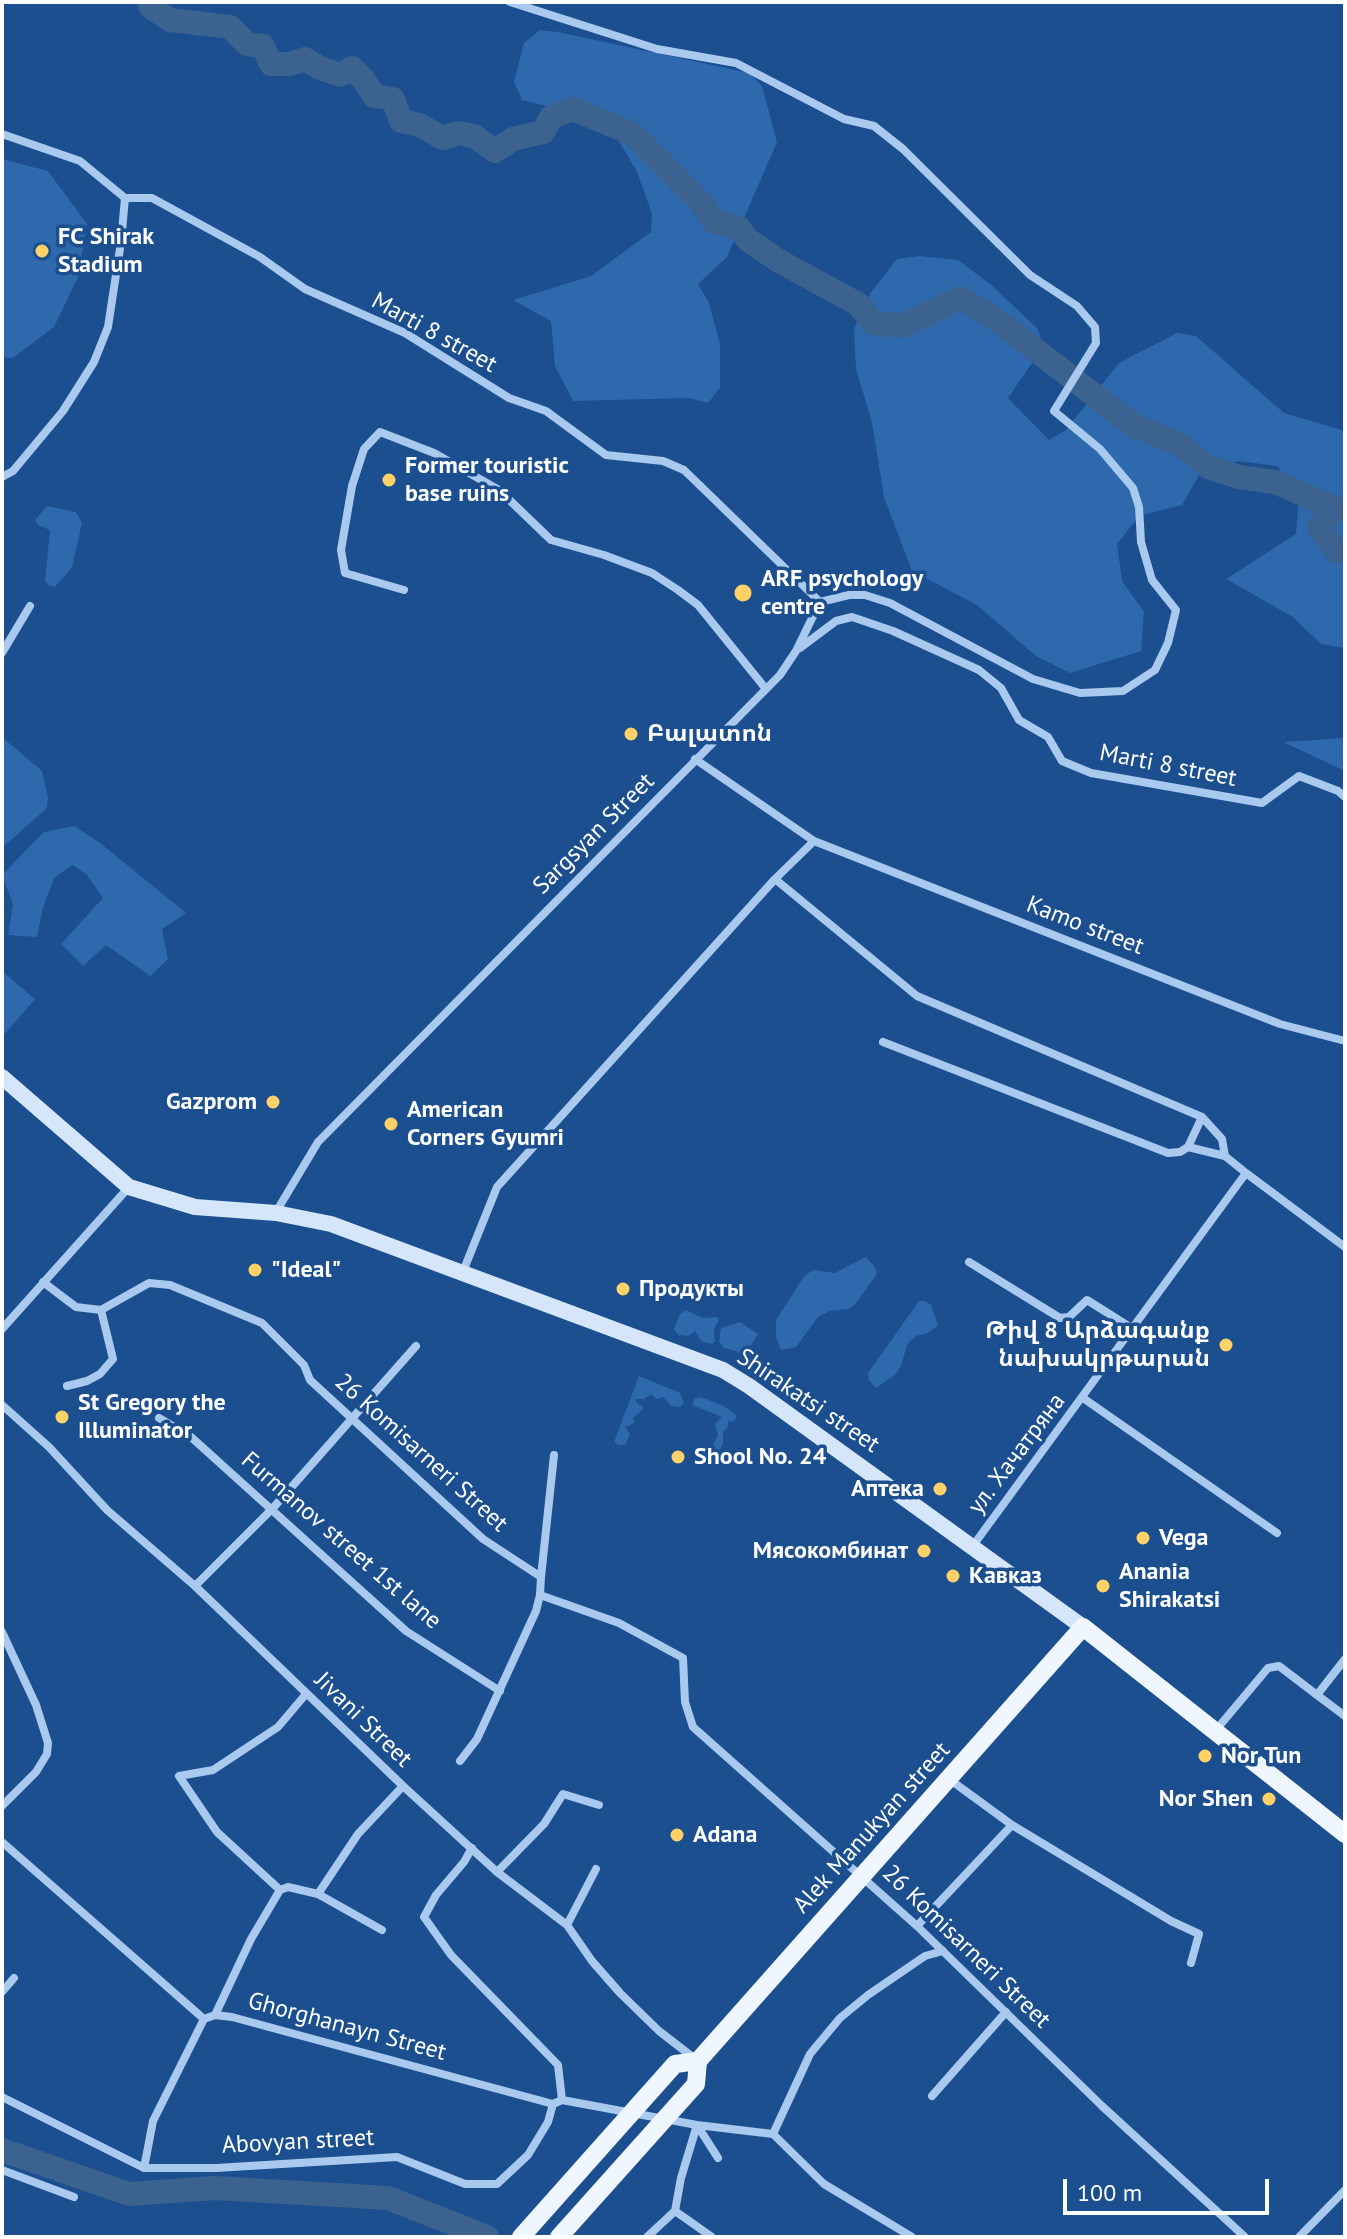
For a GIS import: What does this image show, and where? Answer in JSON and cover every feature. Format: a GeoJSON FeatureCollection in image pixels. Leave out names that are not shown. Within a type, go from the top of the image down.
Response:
{"type":"FeatureCollection","features":[{"type":"Feature","properties":{"kind":"main road","name":"Shirakatsi street"},"geometry":{"type":"LineString","coordinates":[[2,1077],[129,1187],[195,1207],[276,1213],[331,1224],[723,1370],[1083,1627],[1345,1833]]}},
{"type":"Feature","properties":{"kind":"main road","name":"Alek Manukyan street"},"geometry":{"type":"LineString","coordinates":[[559,2237],[696,2084],[698,2061],[1083,1627]]}},
{"type":"Feature","properties":{"kind":"main road","name":"Alek Manukyan street"},"geometry":{"type":"LineString","coordinates":[[521,2237],[675,2064],[698,2061]]}},
{"type":"Feature","properties":{"kind":"street"},"geometry":{"type":"LineString","coordinates":[[510,2],[657,49],[736,63],[844,119],[874,126],[903,149],[1030,275],[1077,306],[1095,327],[1096,343],[1054,411],[1100,449],[1133,488],[1139,507],[1141,542],[1152,580],[1176,610],[1168,643],[1155,670],[1123,691],[1080,693],[1033,679],[890,603],[865,595],[849,595],[820,602]]}},
{"type":"Feature","properties":{"kind":"street"},"geometry":{"type":"LineString","coordinates":[[2,134],[80,161],[125,198],[108,327],[94,362],[63,411],[13,471],[2,477]]}},
{"type":"Feature","properties":{"kind":"street","name":"Marti 8 street"},"geometry":{"type":"LineString","coordinates":[[125,198],[152,198],[260,257],[305,289],[405,333],[509,398],[546,411],[606,455],[663,461],[684,470],[820,602]]}},
{"type":"Feature","properties":{"kind":"street"},"geometry":{"type":"LineString","coordinates":[[404,590],[345,573],[341,550],[352,486],[364,449],[380,432],[434,453],[499,490],[551,540],[652,573],[678,590],[698,605],[766,689]]}},
{"type":"Feature","properties":{"kind":"street","name":"Sargsyan Street"},"geometry":{"type":"LineString","coordinates":[[276,1213],[318,1142],[780,675],[796,651],[820,602]]}},
{"type":"Feature","properties":{"kind":"street"},"geometry":{"type":"LineString","coordinates":[[2,653],[30,606]]}},
{"type":"Feature","properties":{"kind":"street","name":"Marti 8 street"},"geometry":{"type":"LineString","coordinates":[[796,651],[836,621],[852,617],[893,631],[979,670],[1001,688],[1019,720],[1048,737],[1062,761],[1091,773],[1262,803],[1299,776],[1345,797]]}},
{"type":"Feature","properties":{"kind":"street","name":"Kamo street"},"geometry":{"type":"LineString","coordinates":[[695,759],[814,841],[1280,1024],[1345,1041]]}},
{"type":"Feature","properties":{"kind":"street"},"geometry":{"type":"LineString","coordinates":[[462,1274],[497,1187],[775,879],[814,841]]}},
{"type":"Feature","properties":{"kind":"street"},"geometry":{"type":"LineString","coordinates":[[775,879],[917,996],[1202,1117],[1222,1139],[1225,1156]]}},
{"type":"Feature","properties":{"kind":"street"},"geometry":{"type":"LineString","coordinates":[[883,1042],[1168,1153],[1180,1152],[1188,1147],[1202,1117]]}},
{"type":"Feature","properties":{"kind":"street"},"geometry":{"type":"LineString","coordinates":[[1188,1147],[1225,1156],[1345,1247]]}},
{"type":"Feature","properties":{"kind":"street","name":"ул. Хачатряна"},"geometry":{"type":"LineString","coordinates":[[972,1548],[1246,1173]]}},
{"type":"Feature","properties":{"kind":"street"},"geometry":{"type":"LineString","coordinates":[[2,1329],[129,1187]]}},
{"type":"Feature","properties":{"kind":"street"},"geometry":{"type":"LineString","coordinates":[[969,1262],[1060,1318],[1069,1317],[1087,1300],[1133,1329]]}},
{"type":"Feature","properties":{"kind":"street"},"geometry":{"type":"LineString","coordinates":[[43,1282],[76,1307],[101,1310],[113,1359],[100,1374],[67,1386]]}},
{"type":"Feature","properties":{"kind":"street","name":"26 Komisarneri Street"},"geometry":{"type":"LineString","coordinates":[[101,1310],[149,1283],[170,1285],[262,1323],[304,1365],[310,1380],[353,1421],[483,1539],[541,1577]]}},
{"type":"Feature","properties":{"kind":"street"},"geometry":{"type":"LineString","coordinates":[[195,1586],[273,1508],[353,1421],[416,1346]]}},
{"type":"Feature","properties":{"kind":"street"},"geometry":{"type":"LineString","coordinates":[[1083,1398],[1277,1533]]}},
{"type":"Feature","properties":{"kind":"street","name":"Jivani Street"},"geometry":{"type":"LineString","coordinates":[[2,1405],[49,1447],[107,1510],[195,1586],[403,1786],[497,1872],[567,1925],[592,1961],[620,1993],[659,2031],[698,2061]]}},
{"type":"Feature","properties":{"kind":"street","name":"Furmanov street 1st lane"},"geometry":{"type":"LineString","coordinates":[[159,1418],[191,1437],[406,1631],[500,1691]]}},
{"type":"Feature","properties":{"kind":"street"},"geometry":{"type":"LineString","coordinates":[[460,1761],[477,1739],[540,1595],[554,1455]]}},
{"type":"Feature","properties":{"kind":"street","name":"26 Komisarneri Street"},"geometry":{"type":"LineString","coordinates":[[540,1595],[619,1623],[683,1658],[685,1702],[693,1727],[917,1926],[1102,2106],[1245,2237]]}},
{"type":"Feature","properties":{"kind":"street"},"geometry":{"type":"LineString","coordinates":[[2,1632],[36,1705],[48,1743],[47,1754],[36,1772],[2,1806]]}},
{"type":"Feature","properties":{"kind":"street"},"geometry":{"type":"LineString","coordinates":[[1317,1695],[1345,1659]]}},
{"type":"Feature","properties":{"kind":"street"},"geometry":{"type":"LineString","coordinates":[[1216,1730],[1268,1668],[1279,1666],[1345,1716]]}},
{"type":"Feature","properties":{"kind":"street"},"geometry":{"type":"LineString","coordinates":[[280,1890],[217,1832],[179,1776],[213,1770],[278,1727],[306,1694]]}},
{"type":"Feature","properties":{"kind":"street"},"geometry":{"type":"LineString","coordinates":[[949,1778],[1012,1825],[1171,1921],[1199,1934],[1191,1963]]}},
{"type":"Feature","properties":{"kind":"street"},"geometry":{"type":"LineString","coordinates":[[318,1894],[358,1834],[403,1786]]}},
{"type":"Feature","properties":{"kind":"street"},"geometry":{"type":"LineString","coordinates":[[497,1872],[544,1824],[563,1794],[599,1805]]}},
{"type":"Feature","properties":{"kind":"street"},"geometry":{"type":"LineString","coordinates":[[917,1926],[1012,1825]]}},
{"type":"Feature","properties":{"kind":"street"},"geometry":{"type":"LineString","coordinates":[[2,1842],[204,2019],[153,2121],[144,2168]]}},
{"type":"Feature","properties":{"kind":"street"},"geometry":{"type":"LineString","coordinates":[[472,1848],[436,1895],[424,1917],[451,1955],[558,2065],[557,2102],[773,2134],[824,2184],[912,2237]]}},
{"type":"Feature","properties":{"kind":"street"},"geometry":{"type":"LineString","coordinates":[[567,1925],[596,1869]]}},
{"type":"Feature","properties":{"kind":"street"},"geometry":{"type":"LineString","coordinates":[[215,2015],[251,1939],[280,1890],[288,1887],[318,1894],[382,1930]]}},
{"type":"Feature","properties":{"kind":"street"},"geometry":{"type":"LineString","coordinates":[[773,2134],[810,2054],[840,2018],[925,1956],[943,1951]]}},
{"type":"Feature","properties":{"kind":"street"},"geometry":{"type":"LineString","coordinates":[[2,1992],[14,1978]]}},
{"type":"Feature","properties":{"kind":"street"},"geometry":{"type":"LineString","coordinates":[[932,2096],[1006,2012]]}},
{"type":"Feature","properties":{"kind":"street","name":"Ghorghanayn Street"},"geometry":{"type":"LineString","coordinates":[[204,2019],[215,2015],[232,2017],[557,2102]]}},
{"type":"Feature","properties":{"kind":"street","name":"Abovyan street"},"geometry":{"type":"LineString","coordinates":[[2,2097],[144,2168],[216,2168],[397,2157],[465,2184],[497,2184],[528,2155],[557,2102]]}},
{"type":"Feature","properties":{"kind":"street"},"geometry":{"type":"LineString","coordinates":[[697,2125],[718,2158]]}},
{"type":"Feature","properties":{"kind":"street"},"geometry":{"type":"LineString","coordinates":[[647,2237],[675,2211],[697,2125]]}},
{"type":"Feature","properties":{"kind":"street"},"geometry":{"type":"LineString","coordinates":[[2,2170],[74,2197]]}},
{"type":"Feature","properties":{"kind":"street"},"geometry":{"type":"LineString","coordinates":[[1299,2237],[1345,2190]]}},
{"type":"Feature","properties":{"kind":"street"},"geometry":{"type":"LineString","coordinates":[[675,2211],[712,2237]]}},
{"type":"Feature","properties":{"kind":"shaded area"},"geometry":{"type":"Polygon","coordinates":[[[540,30],[749,73],[762,86],[777,142],[727,257],[698,284],[709,303],[720,344],[720,388],[708,403],[689,398],[573,401],[555,366],[551,321],[513,300],[591,276],[651,232],[652,214],[637,172],[607,121],[522,100],[514,82],[524,43],[540,30]]]}},
{"type":"Feature","properties":{"kind":"shaded area","name":"FC Shirak Stadium"},"geometry":{"type":"Polygon","coordinates":[[[2,159],[48,171],[87,224],[78,277],[54,327],[13,358],[2,357],[2,159]]]}},
{"type":"Feature","properties":{"kind":"shaded area"},"geometry":{"type":"Polygon","coordinates":[[[919,256],[958,260],[990,284],[1038,329],[1043,347],[1008,398],[1049,440],[1066,430],[1119,363],[1177,333],[1196,336],[1284,413],[1345,431],[1345,648],[1321,644],[1293,617],[1226,579],[1296,534],[1299,495],[1277,466],[1238,461],[1201,472],[1182,505],[1139,516],[1117,544],[1122,581],[1144,612],[1141,651],[1070,673],[1036,656],[977,605],[912,571],[884,497],[872,422],[856,369],[854,329],[871,292],[897,259],[919,256]]]}},
{"type":"Feature","properties":{"kind":"shaded area"},"geometry":{"type":"Polygon","coordinates":[[[47,506],[76,512],[82,523],[72,567],[55,587],[45,581],[50,530],[38,525],[35,520],[47,506]]]}},
{"type":"Feature","properties":{"kind":"shaded area"},"geometry":{"type":"Polygon","coordinates":[[[2,737],[42,771],[48,798],[47,808],[2,848],[2,737]]]}},
{"type":"Feature","properties":{"kind":"shaded area"},"geometry":{"type":"Polygon","coordinates":[[[1345,738],[1345,771],[1283,742],[1345,738]]]}},
{"type":"Feature","properties":{"kind":"shaded area"},"geometry":{"type":"Polygon","coordinates":[[[74,826],[100,843],[186,913],[162,929],[168,959],[150,976],[106,945],[83,966],[61,944],[103,898],[87,875],[73,865],[55,877],[43,907],[37,937],[8,935],[13,904],[2,875],[44,832],[74,826]]]}},
{"type":"Feature","properties":{"kind":"shaded area"},"geometry":{"type":"Polygon","coordinates":[[[2,971],[35,999],[2,1037],[2,971]]]}},
{"type":"Feature","properties":{"kind":"shaded area"},"geometry":{"type":"Polygon","coordinates":[[[866,1257],[877,1274],[856,1303],[849,1309],[830,1311],[818,1317],[796,1347],[781,1350],[776,1337],[776,1320],[805,1275],[814,1270],[835,1273],[866,1257]]]}},
{"type":"Feature","properties":{"kind":"shaded area"},"geometry":{"type":"Polygon","coordinates":[[[919,1301],[931,1305],[938,1325],[911,1340],[895,1375],[876,1388],[869,1380],[868,1373],[919,1301]]]}},
{"type":"Feature","properties":{"kind":"shaded area"},"geometry":{"type":"Polygon","coordinates":[[[686,1310],[703,1318],[717,1317],[719,1320],[712,1344],[701,1341],[695,1331],[688,1336],[678,1335],[674,1329],[680,1314],[686,1310]]]}},
{"type":"Feature","properties":{"kind":"shaded area"},"geometry":{"type":"Polygon","coordinates":[[[740,1322],[758,1334],[750,1347],[750,1357],[746,1358],[724,1348],[719,1342],[721,1328],[740,1322]]]}},
{"type":"Feature","properties":{"kind":"shaded area"},"geometry":{"type":"Polygon","coordinates":[[[639,1376],[680,1393],[684,1403],[680,1407],[672,1406],[663,1397],[657,1399],[651,1394],[644,1399],[636,1399],[642,1410],[633,1418],[634,1423],[625,1427],[630,1434],[625,1445],[618,1445],[614,1442],[639,1376]]]}},
{"type":"Feature","properties":{"kind":"shaded area"},"geometry":{"type":"Polygon","coordinates":[[[701,1397],[724,1406],[736,1415],[732,1422],[728,1421],[717,1455],[711,1450],[718,1435],[715,1424],[722,1417],[692,1405],[694,1399],[701,1397]]]}},
{"type":"Feature","properties":{"kind":"waterway"},"geometry":{"type":"LineString","coordinates":[[149,2],[151,7],[170,20],[230,27],[247,44],[263,46],[271,64],[290,64],[305,59],[340,75],[352,68],[374,96],[393,99],[401,121],[419,125],[443,138],[458,133],[474,136],[495,151],[513,139],[543,132],[551,117],[573,109],[633,134],[702,204],[714,222],[738,227],[748,240],[779,261],[858,304],[873,323],[903,326],[960,298],[993,317],[1133,425],[1181,445],[1208,467],[1239,477],[1275,482],[1337,509],[1319,526],[1336,551],[1345,549]]}},
{"type":"Feature","properties":{"kind":"waterway"},"geometry":{"type":"LineString","coordinates":[[2,2150],[129,2194],[215,2188],[388,2198],[487,2237]]}},
{"type":"Feature","properties":{"kind":"place","name":"FC Shirak Stadium"},"geometry":{"type":"Point","coordinates":[42,251]}},
{"type":"Feature","properties":{"kind":"place","name":"Former touristic base ruins"},"geometry":{"type":"Point","coordinates":[389,480]}},
{"type":"Feature","properties":{"kind":"place","name":"ARF psychology centre"},"geometry":{"type":"Point","coordinates":[743,593]}},
{"type":"Feature","properties":{"kind":"place","name":"Բալատոն"},"geometry":{"type":"Point","coordinates":[631,734]}},
{"type":"Feature","properties":{"kind":"place","name":"Gazprom"},"geometry":{"type":"Point","coordinates":[273,1102]}},
{"type":"Feature","properties":{"kind":"place","name":"American Corners Gyumri"},"geometry":{"type":"Point","coordinates":[391,1124]}},
{"type":"Feature","properties":{"kind":"place","name":"\"Ideal\""},"geometry":{"type":"Point","coordinates":[255,1270]}},
{"type":"Feature","properties":{"kind":"place","name":"Продукты"},"geometry":{"type":"Point","coordinates":[623,1289]}},
{"type":"Feature","properties":{"kind":"place","name":"Թիվ 8 Արձագանք նախակրթարան"},"geometry":{"type":"Point","coordinates":[1226,1345]}},
{"type":"Feature","properties":{"kind":"place","name":"St Gregory the Illuminator"},"geometry":{"type":"Point","coordinates":[62,1417]}},
{"type":"Feature","properties":{"kind":"place","name":"Shool No. 24"},"geometry":{"type":"Point","coordinates":[678,1457]}},
{"type":"Feature","properties":{"kind":"place","name":"Аптека"},"geometry":{"type":"Point","coordinates":[940,1489]}},
{"type":"Feature","properties":{"kind":"place","name":"Vega"},"geometry":{"type":"Point","coordinates":[1143,1538]}},
{"type":"Feature","properties":{"kind":"place","name":"Мясокомбинат"},"geometry":{"type":"Point","coordinates":[924,1551]}},
{"type":"Feature","properties":{"kind":"place","name":"Кавказ"},"geometry":{"type":"Point","coordinates":[953,1576]}},
{"type":"Feature","properties":{"kind":"place","name":"Anania Shirakatsi"},"geometry":{"type":"Point","coordinates":[1103,1586]}},
{"type":"Feature","properties":{"kind":"place","name":"Nor Tun"},"geometry":{"type":"Point","coordinates":[1205,1756]}},
{"type":"Feature","properties":{"kind":"place","name":"Nor Shen"},"geometry":{"type":"Point","coordinates":[1269,1799]}},
{"type":"Feature","properties":{"kind":"place","name":"Adana"},"geometry":{"type":"Point","coordinates":[677,1835]}}]}
